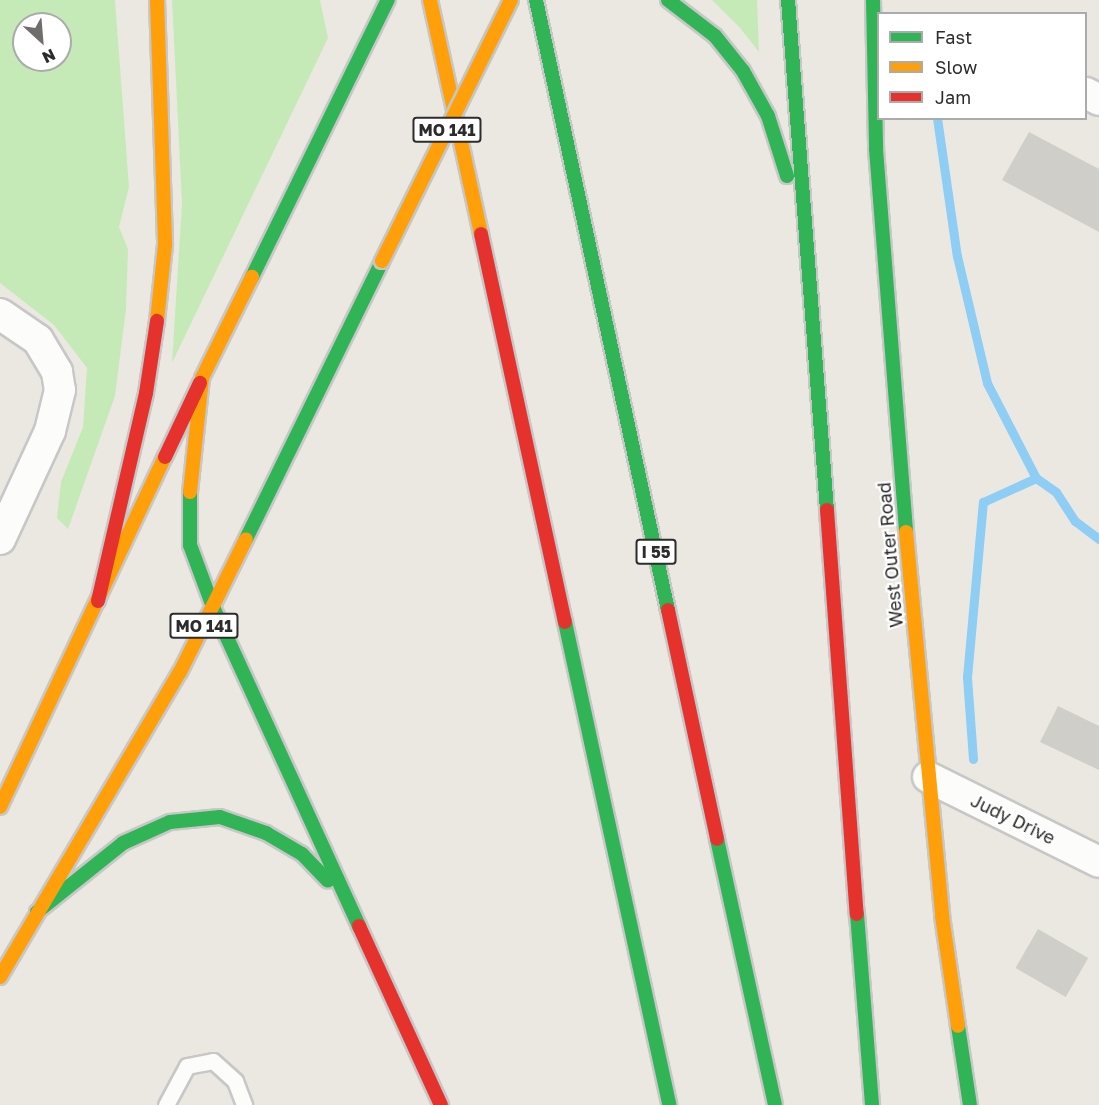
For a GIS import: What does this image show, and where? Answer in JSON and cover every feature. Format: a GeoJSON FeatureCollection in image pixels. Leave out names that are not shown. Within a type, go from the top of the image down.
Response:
{"type":"FeatureCollection","features":[{"type":"Feature","properties":{"kind":"main road"},"geometry":{"type":"LineString","coordinates":[[98,601],[146,393],[163,269],[165,182],[157,0]]}},
{"type":"Feature","properties":{"kind":"main road"},"geometry":{"type":"LineString","coordinates":[[0,807],[202,378],[388,0]]}},
{"type":"Feature","properties":{"kind":"main road","name":"MO 141"},"geometry":{"type":"LineString","coordinates":[[0,977],[180,672],[511,0]]}},
{"type":"Feature","properties":{"kind":"main road","name":"I 55"},"geometry":{"type":"LineString","coordinates":[[536,0],[775,1105]]}},
{"type":"Feature","properties":{"kind":"main road"},"geometry":{"type":"LineString","coordinates":[[668,0],[715,36],[744,71],[768,116],[803,226]]}},
{"type":"Feature","properties":{"kind":"main road"},"geometry":{"type":"LineString","coordinates":[[788,0],[803,226],[872,1105]]}},
{"type":"Feature","properties":{"kind":"main road"},"geometry":{"type":"LineString","coordinates":[[425,2],[669,1105]]}},
{"type":"Feature","properties":{"kind":"main road","name":"West Outer Road"},"geometry":{"type":"LineString","coordinates":[[875,16],[877,70]]}},
{"type":"Feature","properties":{"kind":"main road"},"geometry":{"type":"LineString","coordinates":[[357,63],[394,25]]}},
{"type":"Feature","properties":{"kind":"main road","name":"West Outer Road"},"geometry":{"type":"LineString","coordinates":[[879,120],[884,261],[928,777],[970,1105]]}},
{"type":"Feature","properties":{"kind":"main road"},"geometry":{"type":"LineString","coordinates":[[202,378],[187,516],[190,544],[213,608],[342,895],[441,1105]]}},
{"type":"Feature","properties":{"kind":"main road"},"geometry":{"type":"LineString","coordinates":[[37,912],[123,843],[170,822],[220,818],[266,833],[302,854],[342,895]]}},
{"type":"Feature","properties":{"kind":"street"},"geometry":{"type":"LineString","coordinates":[[0,314],[38,340],[57,372],[60,390],[50,431],[0,539]]}},
{"type":"Feature","properties":{"kind":"street","name":"Judy Drive"},"geometry":{"type":"LineString","coordinates":[[928,777],[1099,862]]}},
{"type":"Feature","properties":{"kind":"lane"},"geometry":{"type":"LineString","coordinates":[[166,1105],[187,1066],[213,1061],[235,1081],[244,1105]]}},
{"type":"Feature","properties":{"kind":"green space"},"geometry":{"type":"Polygon","coordinates":[[[0,0],[115,0],[129,187],[119,227],[128,249],[126,309],[115,396],[68,529],[57,518],[61,482],[83,427],[87,368],[54,325],[0,283],[0,0]]]}},
{"type":"Feature","properties":{"kind":"green space"},"geometry":{"type":"Polygon","coordinates":[[[172,0],[320,0],[328,38],[172,363],[182,203],[172,0]]]}},
{"type":"Feature","properties":{"kind":"green space"},"geometry":{"type":"Polygon","coordinates":[[[712,0],[757,0],[759,52],[740,28],[712,0]]]}},
{"type":"Feature","properties":{"kind":"building"},"geometry":{"type":"Polygon","coordinates":[[[1029,132],[1099,169],[1099,232],[1002,180],[1029,132]]]}},
{"type":"Feature","properties":{"kind":"building"},"geometry":{"type":"Polygon","coordinates":[[[1058,706],[1099,726],[1099,770],[1040,742],[1058,706]]]}},
{"type":"Feature","properties":{"kind":"building"},"geometry":{"type":"Polygon","coordinates":[[[1038,929],[1088,958],[1066,997],[1016,968],[1038,929]]]}},
{"type":"Feature","properties":{"kind":"waterway"},"geometry":{"type":"LineString","coordinates":[[937,120],[957,256],[987,383],[1036,478],[1056,492],[1075,521],[1099,539]]}},
{"type":"Feature","properties":{"kind":"waterway"},"geometry":{"type":"LineString","coordinates":[[973,759],[967,677],[983,502],[1036,478]]}},
{"type":"Feature","properties":{"kind":"traffic: fast"},"geometry":{"type":"LineString","coordinates":[[252,277],[388,0]]}},
{"type":"Feature","properties":{"kind":"traffic: fast"},"geometry":{"type":"LineString","coordinates":[[536,0],[668,610]]}},
{"type":"Feature","properties":{"kind":"traffic: fast"},"geometry":{"type":"LineString","coordinates":[[668,0],[715,36],[743,71],[768,116],[787,176]]}},
{"type":"Feature","properties":{"kind":"traffic: fast"},"geometry":{"type":"LineString","coordinates":[[788,0],[827,510]]}},
{"type":"Feature","properties":{"kind":"traffic: fast"},"geometry":{"type":"LineString","coordinates":[[873,0],[876,149],[906,532]]}},
{"type":"Feature","properties":{"kind":"traffic: fast"},"geometry":{"type":"LineString","coordinates":[[246,539],[382,261]]}},
{"type":"Feature","properties":{"kind":"traffic: fast"},"geometry":{"type":"LineString","coordinates":[[190,492],[190,545],[213,607],[359,926]]}},
{"type":"Feature","properties":{"kind":"traffic: fast"},"geometry":{"type":"LineString","coordinates":[[565,622],[669,1105]]}},
{"type":"Feature","properties":{"kind":"traffic: fast"},"geometry":{"type":"LineString","coordinates":[[37,912],[123,843],[170,822],[220,817],[266,833],[302,854],[328,881]]}},
{"type":"Feature","properties":{"kind":"traffic: fast"},"geometry":{"type":"LineString","coordinates":[[717,839],[775,1105]]}},
{"type":"Feature","properties":{"kind":"traffic: fast"},"geometry":{"type":"LineString","coordinates":[[857,914],[872,1105]]}},
{"type":"Feature","properties":{"kind":"traffic: fast"},"geometry":{"type":"LineString","coordinates":[[958,1026],[970,1105]]}},
{"type":"Feature","properties":{"kind":"traffic: slow"},"geometry":{"type":"LineString","coordinates":[[157,0],[165,245],[157,321]]}},
{"type":"Feature","properties":{"kind":"traffic: slow"},"geometry":{"type":"LineString","coordinates":[[430,0],[481,234]]}},
{"type":"Feature","properties":{"kind":"traffic: slow"},"geometry":{"type":"LineString","coordinates":[[382,261],[511,0]]}},
{"type":"Feature","properties":{"kind":"traffic: slow"},"geometry":{"type":"LineString","coordinates":[[190,492],[202,378],[252,277]]}},
{"type":"Feature","properties":{"kind":"traffic: slow"},"geometry":{"type":"LineString","coordinates":[[0,807],[165,457]]}},
{"type":"Feature","properties":{"kind":"traffic: slow"},"geometry":{"type":"LineString","coordinates":[[906,532],[942,916],[958,1026]]}},
{"type":"Feature","properties":{"kind":"traffic: slow"},"geometry":{"type":"LineString","coordinates":[[0,977],[180,672],[246,539]]}},
{"type":"Feature","properties":{"kind":"traffic: jam"},"geometry":{"type":"LineString","coordinates":[[481,234],[565,622]]}},
{"type":"Feature","properties":{"kind":"traffic: jam"},"geometry":{"type":"LineString","coordinates":[[98,601],[146,393],[157,321]]}},
{"type":"Feature","properties":{"kind":"traffic: jam"},"geometry":{"type":"LineString","coordinates":[[165,457],[200,383]]}},
{"type":"Feature","properties":{"kind":"traffic: jam"},"geometry":{"type":"LineString","coordinates":[[827,510],[857,914]]}},
{"type":"Feature","properties":{"kind":"traffic: jam"},"geometry":{"type":"LineString","coordinates":[[668,610],[717,839]]}},
{"type":"Feature","properties":{"kind":"traffic: jam"},"geometry":{"type":"LineString","coordinates":[[359,926],[441,1105]]}}]}
